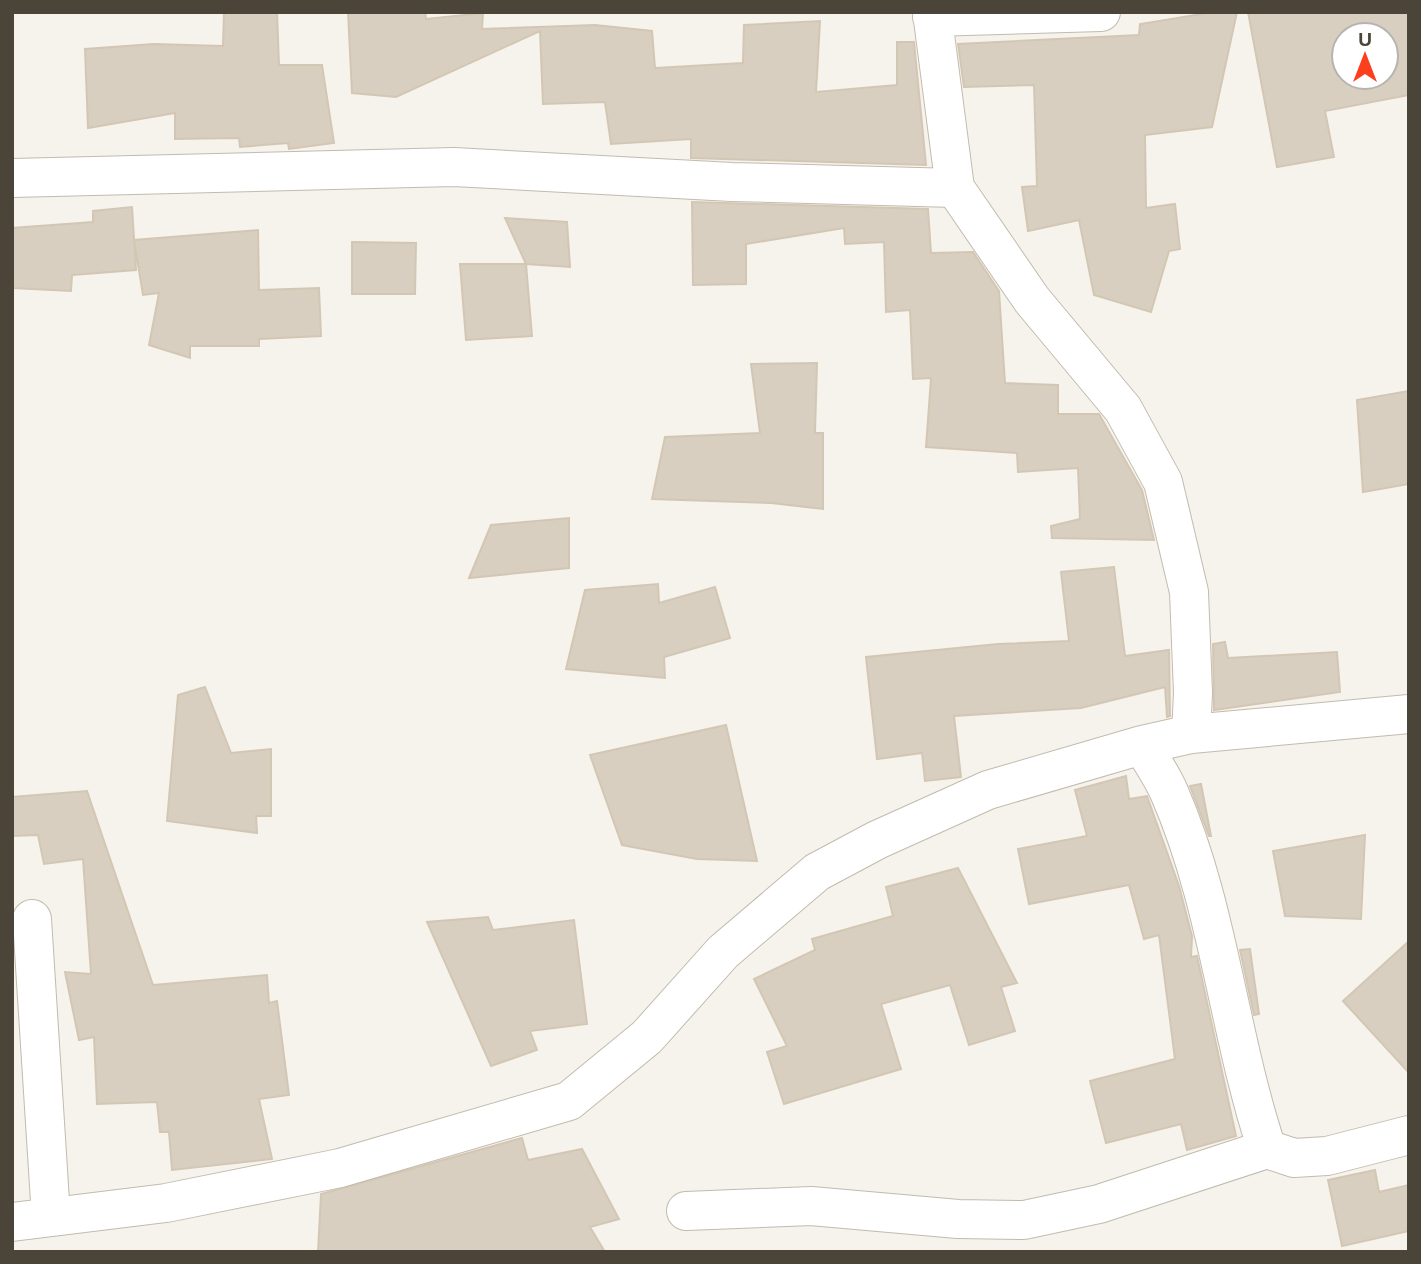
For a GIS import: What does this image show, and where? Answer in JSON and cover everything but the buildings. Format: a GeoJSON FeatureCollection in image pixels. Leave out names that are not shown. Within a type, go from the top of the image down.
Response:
{"type":"FeatureCollection","features":[{"type":"Feature","properties":{"kind":"street"},"geometry":{"type":"LineString","coordinates":[[1101,12],[932,15],[956,188],[1032,300],[1123,409],[1163,482],[1189,592],[1193,693],[1191,734]]}},
{"type":"Feature","properties":{"kind":"street"},"geometry":{"type":"LineString","coordinates":[[12,178],[454,167],[732,183],[956,188]]}},
{"type":"Feature","properties":{"kind":"street"},"geometry":{"type":"LineString","coordinates":[[12,1222],[166,1203],[341,1168],[569,1101],[647,1037],[723,952],[817,872],[877,840],[988,790],[1142,745],[1191,734],[1409,714]]}},
{"type":"Feature","properties":{"kind":"street"},"geometry":{"type":"LineString","coordinates":[[1142,745],[1168,790],[1212,920],[1250,1098],[1267,1149]]}},
{"type":"Feature","properties":{"kind":"street"},"geometry":{"type":"LineString","coordinates":[[32,919],[51,1217]]}},
{"type":"Feature","properties":{"kind":"street"},"geometry":{"type":"LineString","coordinates":[[686,1211],[811,1206],[958,1219],[1024,1220],[1099,1204],[1267,1149],[1294,1158],[1328,1156],[1409,1135]]}}]}
